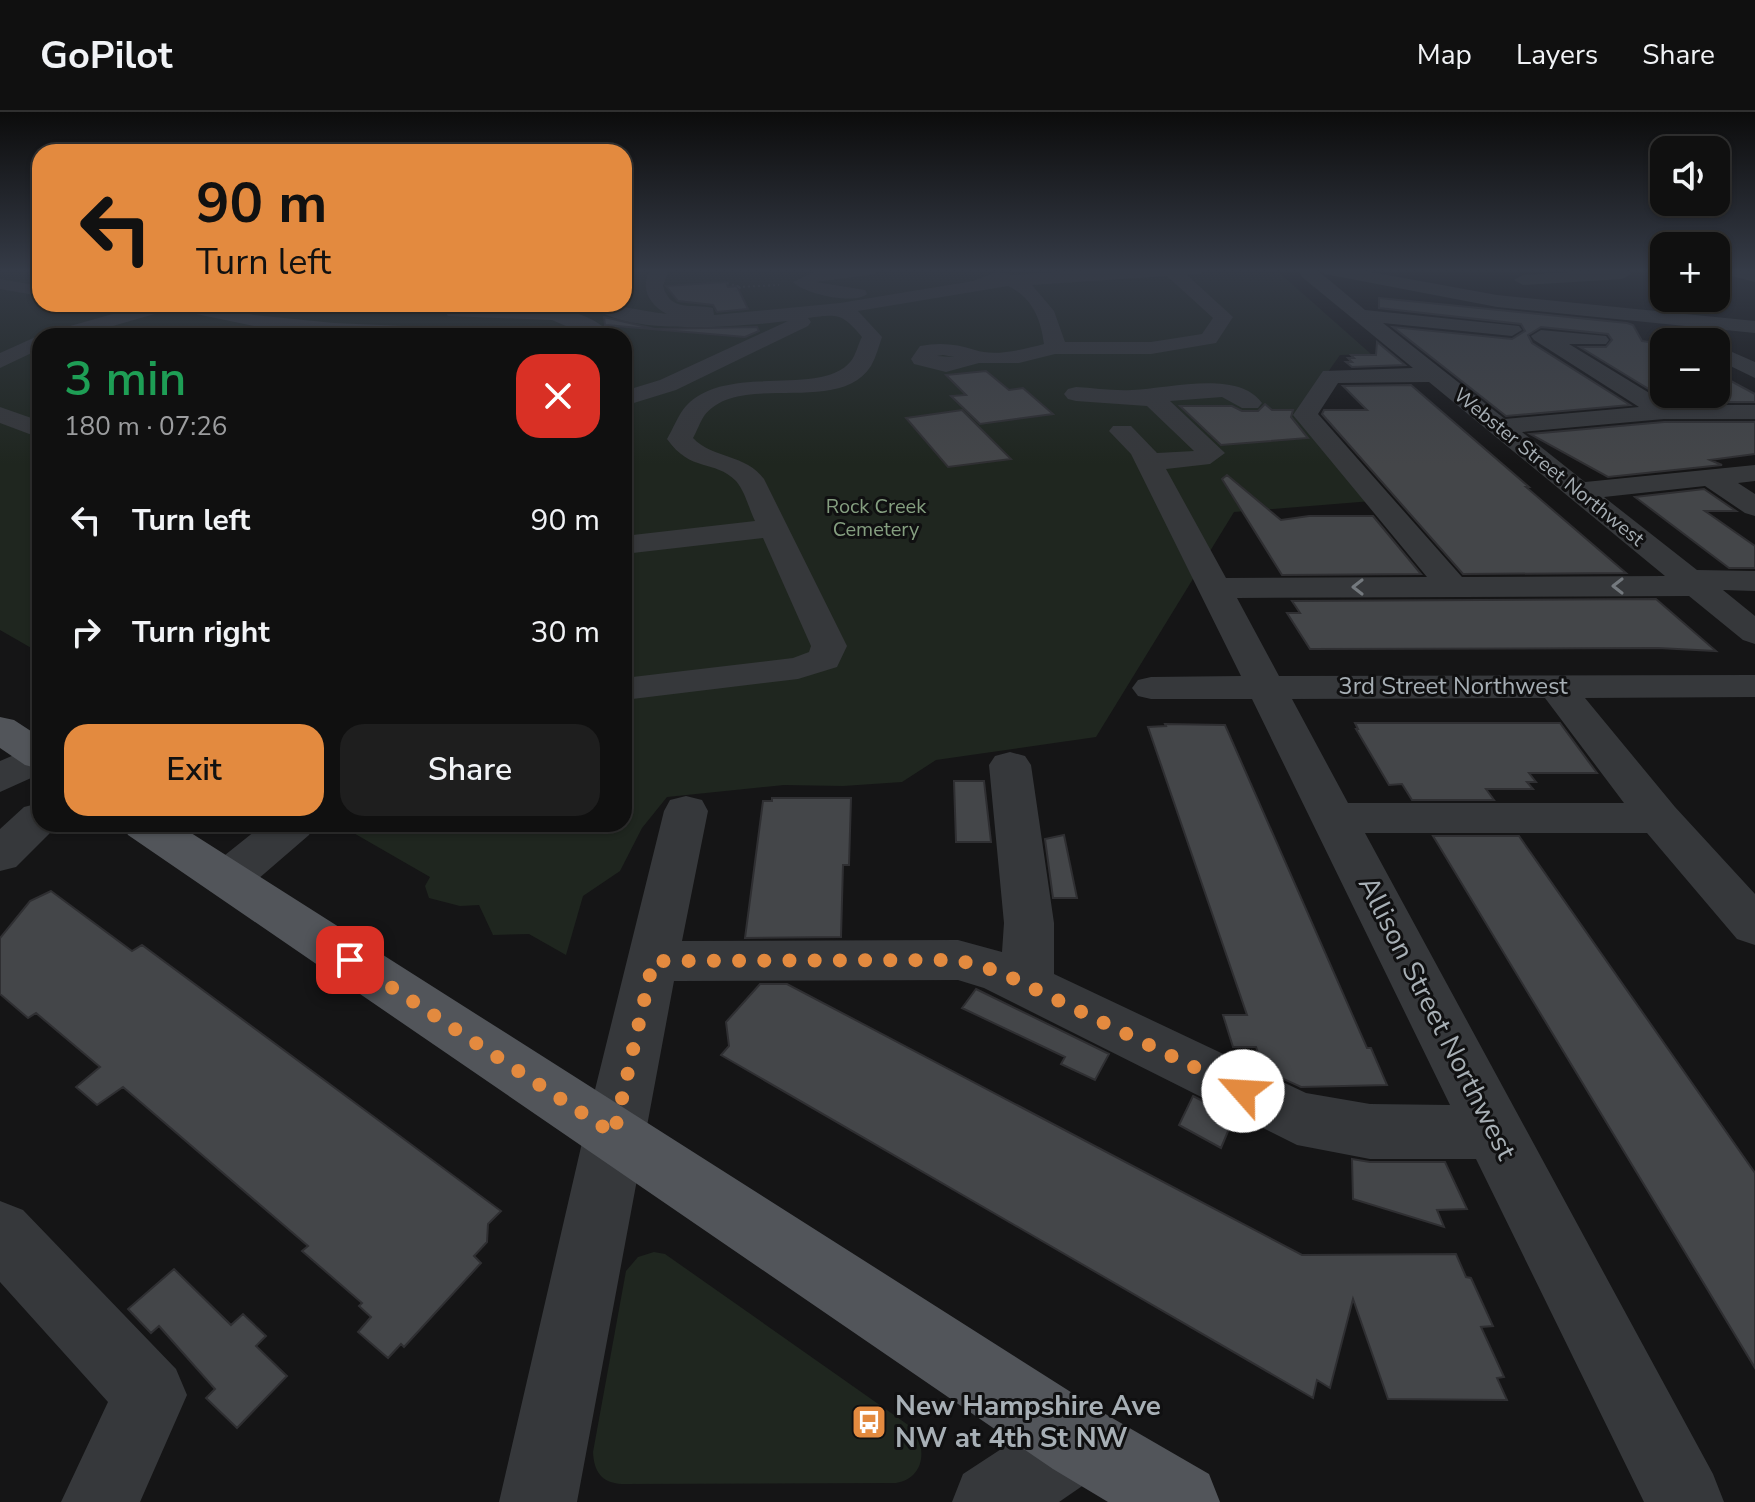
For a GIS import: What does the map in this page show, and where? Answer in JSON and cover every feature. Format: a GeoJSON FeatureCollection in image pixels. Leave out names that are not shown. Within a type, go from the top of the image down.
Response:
{"type":"FeatureCollection","features":[{"type":"Feature","properties":{"kind":"main road"},"geometry":{"type":"LineString","coordinates":[[0,729],[32,751]]}},
{"type":"Feature","properties":{"kind":"main road"},"geometry":{"type":"LineString","coordinates":[[156,832],[1080,1442],[1181,1502]]}},
{"type":"Feature","properties":{"kind":"street"},"geometry":{"type":"LineString","coordinates":[[632,396],[668,385],[780,334]]}},
{"type":"Feature","properties":{"kind":"street"},"geometry":{"type":"LineString","coordinates":[[632,688],[798,668],[824,659],[829,646],[750,479],[735,467],[694,454],[680,439],[685,421],[699,406],[719,394],[758,387],[844,380],[865,360],[872,337],[869,334]]}},
{"type":"Feature","properties":{"kind":"street"},"geometry":{"type":"LineString","coordinates":[[1038,356],[1042,334]]}},
{"type":"Feature","properties":{"kind":"street"},"geometry":{"type":"LineString","coordinates":[[914,363],[954,365],[967,362],[972,357],[1171,349],[1209,339],[1212,334]]}},
{"type":"Feature","properties":{"kind":"street","name":"Webster Street Northwest"},"geometry":{"type":"LineString","coordinates":[[1384,334],[1755,633]]}},
{"type":"Feature","properties":{"kind":"street"},"geometry":{"type":"LineString","coordinates":[[1523,334],[1626,340]]}},
{"type":"Feature","properties":{"kind":"street"},"geometry":{"type":"LineString","coordinates":[[1541,336],[1664,412]]}},
{"type":"Feature","properties":{"kind":"street"},"geometry":{"type":"LineString","coordinates":[[0,361],[32,345]]}},
{"type":"Feature","properties":{"kind":"street"},"geometry":{"type":"LineString","coordinates":[[1730,350],[1755,354]]}},
{"type":"Feature","properties":{"kind":"street"},"geometry":{"type":"LineString","coordinates":[[1730,358],[1755,371]]}},
{"type":"Feature","properties":{"kind":"street"},"geometry":{"type":"LineString","coordinates":[[1435,375],[1331,376],[1305,415],[1453,587]]}},
{"type":"Feature","properties":{"kind":"street"},"geometry":{"type":"LineString","coordinates":[[1077,395],[1141,396],[1226,390],[1250,403]]}},
{"type":"Feature","properties":{"kind":"street"},"geometry":{"type":"LineString","coordinates":[[1141,396],[1154,399],[1212,453],[1201,458],[1149,462]]}},
{"type":"Feature","properties":{"kind":"street"},"geometry":{"type":"LineString","coordinates":[[1499,427],[1664,412],[1755,412]]}},
{"type":"Feature","properties":{"kind":"street"},"geometry":{"type":"LineString","coordinates":[[0,414],[32,427]]}},
{"type":"Feature","properties":{"kind":"street","name":"Allison Street Northwest"},"geometry":{"type":"LineString","coordinates":[[1122,431],[1142,450],[1149,462],[1267,686],[1685,1502]]}},
{"type":"Feature","properties":{"kind":"street"},"geometry":{"type":"LineString","coordinates":[[1578,491],[1755,473]]}},
{"type":"Feature","properties":{"kind":"street"},"geometry":{"type":"LineString","coordinates":[[1711,478],[1755,507]]}},
{"type":"Feature","properties":{"kind":"street"},"geometry":{"type":"LineString","coordinates":[[632,544],[773,528]]}},
{"type":"Feature","properties":{"kind":"street"},"geometry":{"type":"LineString","coordinates":[[1192,544],[1453,587],[1755,581]]}},
{"type":"Feature","properties":{"kind":"street"},"geometry":{"type":"LineString","coordinates":[[1555,686],[1659,818],[1755,926]]}},
{"type":"Feature","properties":{"kind":"street","name":"3rd Street Northwest"},"geometry":{"type":"LineString","coordinates":[[1151,688],[1755,686]]}},
{"type":"Feature","properties":{"kind":"street"},"geometry":{"type":"LineString","coordinates":[[0,778],[32,760]]}},
{"type":"Feature","properties":{"kind":"street"},"geometry":{"type":"LineString","coordinates":[[1010,765],[1029,923],[1027,985]]}},
{"type":"Feature","properties":{"kind":"street"},"geometry":{"type":"LineString","coordinates":[[538,1502],[614,1134],[686,811]]}},
{"type":"Feature","properties":{"kind":"street"},"geometry":{"type":"LineString","coordinates":[[1334,818],[1659,818]]}},
{"type":"Feature","properties":{"kind":"street"},"geometry":{"type":"LineString","coordinates":[[0,855],[32,825]]}},
{"type":"Feature","properties":{"kind":"street"},"geometry":{"type":"LineString","coordinates":[[227,879],[283,832]]}},
{"type":"Feature","properties":{"kind":"street"},"geometry":{"type":"LineString","coordinates":[[653,961],[958,960],[1000,972],[1297,1118],[1325,1127],[1376,1133],[1494,1131]]}},
{"type":"Feature","properties":{"kind":"street"},"geometry":{"type":"LineString","coordinates":[[0,1233],[150,1395],[100,1502]]}},
{"type":"Feature","properties":{"kind":"street"},"geometry":{"type":"LineString","coordinates":[[991,1502],[1080,1442]]}},
{"type":"Feature","properties":{"kind":"green space","name":"Rock Creek Cemetery"},"geometry":{"type":"Polygon","coordinates":[[[0,334],[32,334],[32,648],[0,630],[0,334]]]}},
{"type":"Feature","properties":{"kind":"green space","name":"Rock Creek Cemetery"},"geometry":{"type":"Polygon","coordinates":[[[632,334],[1348,334],[1371,354],[1340,355],[1299,413],[1372,501],[1234,512],[1096,737],[936,760],[902,782],[843,786],[784,785],[667,797],[642,828],[620,871],[583,896],[566,955],[529,934],[493,935],[479,905],[460,906],[429,898],[425,886],[430,877],[352,832],[632,832],[632,334]]]}},
{"type":"Feature","properties":{"kind":"green space"},"geometry":{"type":"Polygon","coordinates":[[[654,1252],[665,1254],[911,1427],[920,1443],[921,1452],[921,1461],[913,1475],[896,1483],[622,1484],[600,1475],[593,1452],[626,1271],[638,1257],[654,1252]]]}},
{"type":"Feature","properties":{"kind":"building"},"geometry":{"type":"Polygon","coordinates":[[[708,334],[752,334],[745,337],[708,334]]]}},
{"type":"Feature","properties":{"kind":"building"},"geometry":{"type":"Polygon","coordinates":[[[1402,334],[1461,334],[1512,339],[1520,334],[1530,334],[1532,343],[1630,405],[1506,416],[1402,334]]]}},
{"type":"Feature","properties":{"kind":"building"},"geometry":{"type":"Polygon","coordinates":[[[1607,334],[1638,334],[1642,341],[1650,342],[1650,390],[1580,347],[1606,347],[1612,340],[1607,334]]]}},
{"type":"Feature","properties":{"kind":"building"},"geometry":{"type":"Polygon","coordinates":[[[1377,342],[1405,365],[1352,367],[1346,362],[1352,362],[1348,358],[1354,358],[1351,355],[1376,355],[1377,342]]]}},
{"type":"Feature","properties":{"kind":"building"},"geometry":{"type":"Polygon","coordinates":[[[986,371],[1009,390],[1023,388],[1053,414],[980,424],[951,396],[966,395],[946,375],[986,371]]]}},
{"type":"Feature","properties":{"kind":"building"},"geometry":{"type":"Polygon","coordinates":[[[1730,381],[1755,394],[1755,402],[1730,402],[1730,381]]]}},
{"type":"Feature","properties":{"kind":"building"},"geometry":{"type":"Polygon","coordinates":[[[1411,385],[1626,573],[1463,574],[1322,414],[1324,410],[1367,410],[1343,386],[1411,385]]]}},
{"type":"Feature","properties":{"kind":"building"},"geometry":{"type":"Polygon","coordinates":[[[1265,404],[1272,410],[1293,410],[1291,417],[1308,438],[1221,445],[1180,406],[1232,406],[1242,411],[1258,411],[1265,404]]]}},
{"type":"Feature","properties":{"kind":"building"},"geometry":{"type":"Polygon","coordinates":[[[962,410],[1011,459],[948,467],[906,418],[962,410]]]}},
{"type":"Feature","properties":{"kind":"building"},"geometry":{"type":"Polygon","coordinates":[[[1664,422],[1755,422],[1755,454],[1710,460],[1722,465],[1608,477],[1530,434],[1664,422]]]}},
{"type":"Feature","properties":{"kind":"building"},"geometry":{"type":"Polygon","coordinates":[[[1227,475],[1281,520],[1309,516],[1373,516],[1421,574],[1282,575],[1222,479],[1227,475]]]}},
{"type":"Feature","properties":{"kind":"building"},"geometry":{"type":"Polygon","coordinates":[[[1704,489],[1736,511],[1705,511],[1755,546],[1755,568],[1729,568],[1635,497],[1704,489]]]}},
{"type":"Feature","properties":{"kind":"building"},"geometry":{"type":"Polygon","coordinates":[[[1656,599],[1716,651],[1658,648],[1310,649],[1287,613],[1300,613],[1292,601],[1656,599]]]}},
{"type":"Feature","properties":{"kind":"building"},"geometry":{"type":"Polygon","coordinates":[[[1355,723],[1560,723],[1597,773],[1529,773],[1536,782],[1527,782],[1533,789],[1486,789],[1494,800],[1412,800],[1402,784],[1389,785],[1355,723]]]}},
{"type":"Feature","properties":{"kind":"building"},"geometry":{"type":"Polygon","coordinates":[[[1165,724],[1225,725],[1367,1048],[1371,1048],[1387,1085],[1301,1087],[1264,1070],[1256,1047],[1233,1047],[1223,1015],[1247,1015],[1148,727],[1165,724]]]}},
{"type":"Feature","properties":{"kind":"building"},"geometry":{"type":"Polygon","coordinates":[[[954,781],[984,781],[991,842],[956,842],[954,781]]]}},
{"type":"Feature","properties":{"kind":"building"},"geometry":{"type":"Polygon","coordinates":[[[772,798],[851,798],[849,865],[843,865],[841,937],[745,938],[763,801],[772,801],[772,798]]]}},
{"type":"Feature","properties":{"kind":"building"},"geometry":{"type":"Polygon","coordinates":[[[1064,835],[1077,898],[1053,898],[1045,839],[1064,835]]]}},
{"type":"Feature","properties":{"kind":"building"},"geometry":{"type":"Polygon","coordinates":[[[1433,836],[1519,836],[1755,1173],[1755,1368],[1433,836]]]}},
{"type":"Feature","properties":{"kind":"building"},"geometry":{"type":"Polygon","coordinates":[[[51,891],[132,951],[142,945],[501,1211],[488,1224],[487,1242],[474,1256],[481,1263],[404,1347],[401,1344],[388,1358],[358,1332],[371,1317],[359,1306],[362,1303],[302,1251],[308,1246],[123,1087],[97,1105],[76,1087],[100,1067],[36,1013],[28,1018],[0,994],[0,938],[30,901],[51,891]]]}},
{"type":"Feature","properties":{"kind":"building"},"geometry":{"type":"Polygon","coordinates":[[[760,984],[787,984],[1302,1255],[1456,1254],[1493,1326],[1481,1327],[1504,1377],[1497,1378],[1507,1400],[1388,1399],[1353,1299],[1330,1388],[1317,1380],[1313,1398],[721,1055],[729,1046],[726,1022],[760,984]]]}},
{"type":"Feature","properties":{"kind":"building"},"geometry":{"type":"Polygon","coordinates":[[[976,989],[1109,1054],[1095,1080],[1061,1064],[1065,1057],[962,1008],[976,989]]]}},
{"type":"Feature","properties":{"kind":"building"},"geometry":{"type":"Polygon","coordinates":[[[1193,1096],[1234,1117],[1221,1148],[1179,1125],[1193,1096]]]}},
{"type":"Feature","properties":{"kind":"building"},"geometry":{"type":"Polygon","coordinates":[[[1352,1159],[1370,1162],[1445,1162],[1467,1209],[1437,1210],[1444,1227],[1353,1199],[1352,1159]]]}},
{"type":"Feature","properties":{"kind":"building"},"geometry":{"type":"Polygon","coordinates":[[[174,1269],[231,1325],[243,1314],[266,1336],[256,1346],[287,1376],[237,1428],[206,1398],[215,1389],[159,1326],[151,1333],[128,1309],[174,1269]]]}},
{"type":"Feature","properties":{"kind":"place","name":"New Hampshire Ave NW at 4th St NW"},"geometry":{"type":"Point","coordinates":[869,1422]}},
{"type":"Feature","properties":{"kind":"route"},"geometry":{"type":"LineString","coordinates":[[350,960],[614,1134],[653,961],[958,960],[1000,972],[1243,1091]]}}]}
